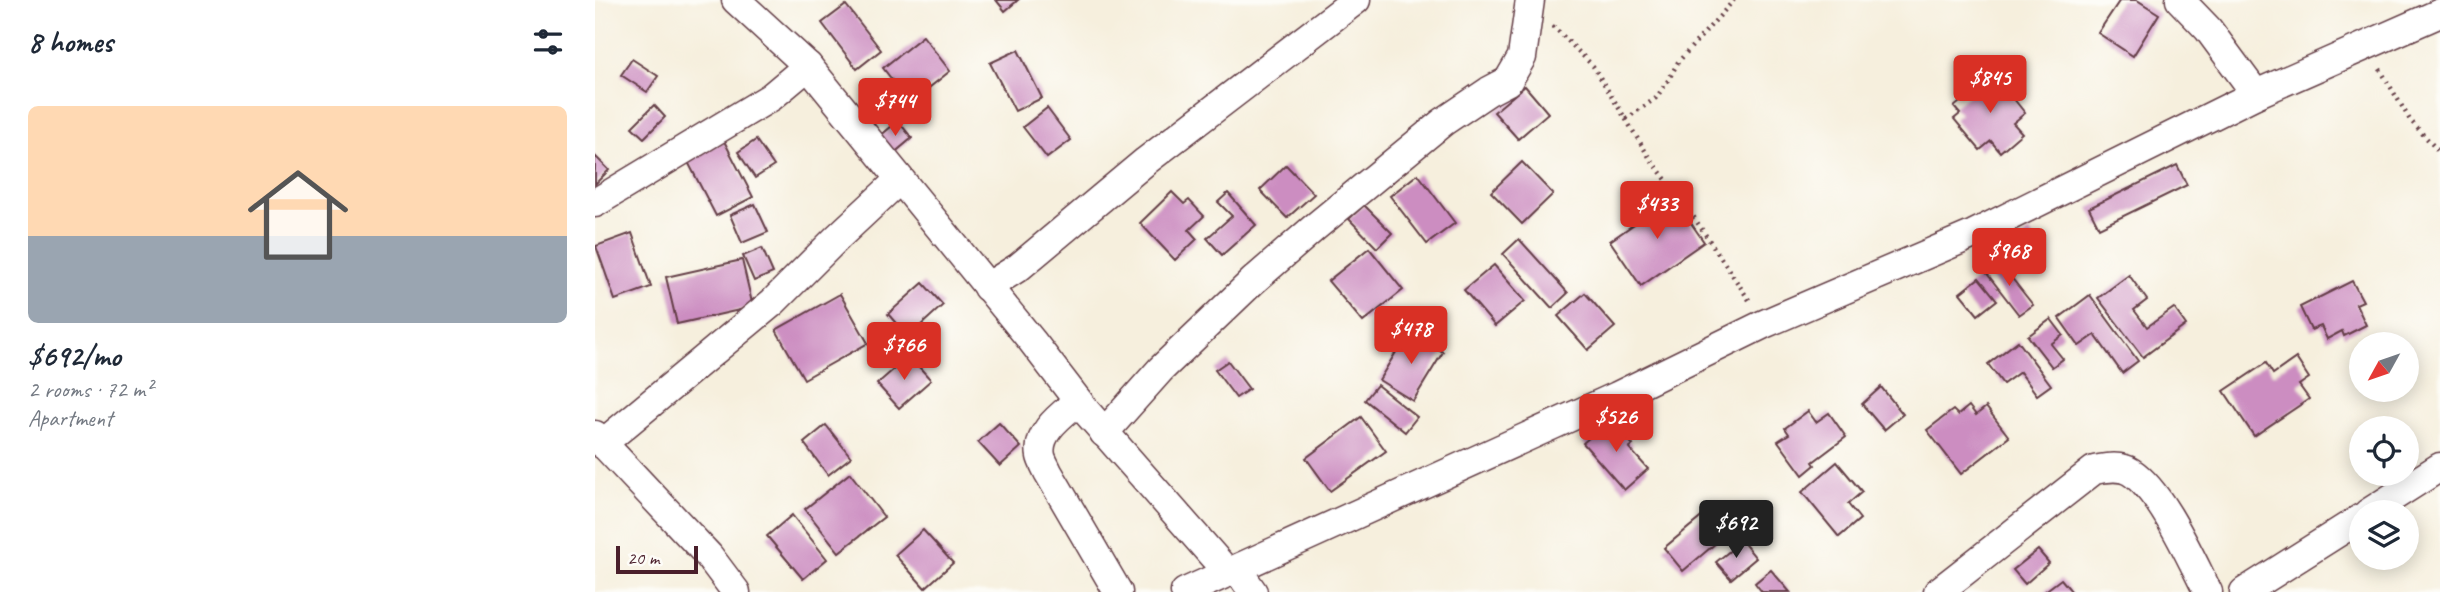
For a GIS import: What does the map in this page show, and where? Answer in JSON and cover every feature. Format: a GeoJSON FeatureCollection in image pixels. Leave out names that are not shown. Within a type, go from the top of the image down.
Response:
{"type":"FeatureCollection","features":[{"type":"Feature","properties":{"kind":"street"},"geometry":{"type":"LineString","coordinates":[[736,0],[808,66],[1104,433],[1253,592]]}},
{"type":"Feature","properties":{"kind":"street"},"geometry":{"type":"LineString","coordinates":[[987,287],[1030,259],[1146,161],[1356,0]]}},
{"type":"Feature","properties":{"kind":"street"},"geometry":{"type":"LineString","coordinates":[[2180,0],[2208,29],[2256,94]]}},
{"type":"Feature","properties":{"kind":"street"},"geometry":{"type":"LineString","coordinates":[[1104,433],[1161,369],[1304,236],[1443,122],[1508,81],[1522,57],[1530,1]]}},
{"type":"Feature","properties":{"kind":"street"},"geometry":{"type":"LineString","coordinates":[[1185,592],[1617,396],[1765,324],[1974,234],[2256,94],[2440,13]]}},
{"type":"Feature","properties":{"kind":"street"},"geometry":{"type":"LineString","coordinates":[[595,203],[771,97],[808,66]]}},
{"type":"Feature","properties":{"kind":"street"},"geometry":{"type":"LineString","coordinates":[[736,592],[709,555],[598,439],[773,302],[899,180]]}},
{"type":"Feature","properties":{"kind":"street"},"geometry":{"type":"LineString","coordinates":[[1078,401],[1048,430],[1041,442],[1041,455],[1048,472],[1118,592]]}},
{"type":"Feature","properties":{"kind":"street"},"geometry":{"type":"LineString","coordinates":[[1938,592],[2094,470],[2112,467],[2130,471],[2150,490],[2209,592]]}},
{"type":"Feature","properties":{"kind":"street"},"geometry":{"type":"LineString","coordinates":[[2388,500],[2440,467]]}},
{"type":"Feature","properties":{"kind":"street"},"geometry":{"type":"LineString","coordinates":[[2245,592],[2349,526]]}},
{"type":"Feature","properties":{"kind":"path"},"geometry":{"type":"LineString","coordinates":[[1626,119],[1656,98],[1678,62],[1734,0]]}},
{"type":"Feature","properties":{"kind":"path"},"geometry":{"type":"LineString","coordinates":[[1530,1],[1593,66],[1650,157],[1765,324]]}},
{"type":"Feature","properties":{"kind":"path"},"geometry":{"type":"LineString","coordinates":[[2363,47],[2384,75],[2410,120],[2440,153]]}},
{"type":"Feature","properties":{"kind":"building"},"geometry":{"type":"Polygon","coordinates":[[[996,0],[1018,0],[1005,11],[996,0]]]}},
{"type":"Feature","properties":{"kind":"building"},"geometry":{"type":"Polygon","coordinates":[[[2120,0],[2137,0],[2159,14],[2133,56],[2098,33],[2120,0]]]}},
{"type":"Feature","properties":{"kind":"building"},"geometry":{"type":"Polygon","coordinates":[[[846,5],[881,50],[857,69],[822,23],[846,5]]]}},
{"type":"Feature","properties":{"kind":"building"},"geometry":{"type":"Polygon","coordinates":[[[923,36],[950,71],[910,103],[883,68],[923,36]]]}},
{"type":"Feature","properties":{"kind":"building"},"geometry":{"type":"Polygon","coordinates":[[[1018,50],[1042,98],[1015,111],[990,63],[1018,50]]]}},
{"type":"Feature","properties":{"kind":"building"},"geometry":{"type":"Polygon","coordinates":[[[632,59],[658,76],[647,92],[621,75],[632,59]]]}},
{"type":"Feature","properties":{"kind":"building"},"geometry":{"type":"Polygon","coordinates":[[[1994,74],[2025,113],[2013,123],[2022,133],[2000,152],[1991,141],[1980,150],[1954,119],[1960,114],[1954,107],[1994,74]]]}},
{"type":"Feature","properties":{"kind":"building"},"geometry":{"type":"Polygon","coordinates":[[[1525,86],[1548,113],[1518,139],[1494,112],[1525,86]]]}},
{"type":"Feature","properties":{"kind":"building"},"geometry":{"type":"Polygon","coordinates":[[[654,105],[665,117],[644,138],[632,127],[654,105]]]}},
{"type":"Feature","properties":{"kind":"building"},"geometry":{"type":"Polygon","coordinates":[[[1047,108],[1071,140],[1047,158],[1023,127],[1047,108]]]}},
{"type":"Feature","properties":{"kind":"building"},"geometry":{"type":"Polygon","coordinates":[[[898,121],[912,138],[893,154],[879,137],[898,121]]]}},
{"type":"Feature","properties":{"kind":"building"},"geometry":{"type":"Polygon","coordinates":[[[756,140],[774,166],[755,178],[738,152],[756,140]]]}},
{"type":"Feature","properties":{"kind":"building"},"geometry":{"type":"Polygon","coordinates":[[[724,141],[753,197],[716,216],[687,160],[724,141]]]}},
{"type":"Feature","properties":{"kind":"building"},"geometry":{"type":"Polygon","coordinates":[[[595,156],[609,170],[595,184],[595,156]]]}},
{"type":"Feature","properties":{"kind":"building"},"geometry":{"type":"Polygon","coordinates":[[[1522,162],[1553,194],[1522,224],[1491,192],[1522,162]]]}},
{"type":"Feature","properties":{"kind":"building"},"geometry":{"type":"Polygon","coordinates":[[[1286,165],[1314,194],[1287,218],[1260,190],[1286,165]]]}},
{"type":"Feature","properties":{"kind":"building"},"geometry":{"type":"Polygon","coordinates":[[[2177,165],[2187,185],[2099,228],[2089,208],[2177,165]]]}},
{"type":"Feature","properties":{"kind":"building"},"geometry":{"type":"Polygon","coordinates":[[[1418,174],[1455,223],[1427,244],[1390,196],[1418,174]]]}},
{"type":"Feature","properties":{"kind":"building"},"geometry":{"type":"Polygon","coordinates":[[[1172,192],[1184,204],[1189,200],[1204,216],[1189,230],[1197,239],[1175,260],[1140,223],[1172,192]]]}},
{"type":"Feature","properties":{"kind":"building"},"geometry":{"type":"Polygon","coordinates":[[[1228,193],[1256,225],[1222,255],[1207,238],[1232,216],[1218,202],[1228,193]]]}},
{"type":"Feature","properties":{"kind":"building"},"geometry":{"type":"Polygon","coordinates":[[[1673,197],[1704,242],[1641,286],[1610,241],[1673,197]]]}},
{"type":"Feature","properties":{"kind":"building"},"geometry":{"type":"Polygon","coordinates":[[[755,204],[768,232],[742,243],[730,215],[755,204]]]}},
{"type":"Feature","properties":{"kind":"building"},"geometry":{"type":"Polygon","coordinates":[[[1364,205],[1392,233],[1377,248],[1349,219],[1364,205]]]}},
{"type":"Feature","properties":{"kind":"building"},"geometry":{"type":"Polygon","coordinates":[[[2029,232],[2039,244],[2010,268],[2000,257],[2029,232]]]}},
{"type":"Feature","properties":{"kind":"building"},"geometry":{"type":"Polygon","coordinates":[[[632,233],[651,287],[615,300],[596,246],[632,233]]]}},
{"type":"Feature","properties":{"kind":"building"},"geometry":{"type":"Polygon","coordinates":[[[1519,239],[1568,293],[1552,308],[1503,254],[1519,239]]]}},
{"type":"Feature","properties":{"kind":"building"},"geometry":{"type":"Polygon","coordinates":[[[762,248],[773,273],[754,281],[743,256],[762,248]]]}},
{"type":"Feature","properties":{"kind":"building"},"geometry":{"type":"Polygon","coordinates":[[[1369,248],[1403,290],[1363,322],[1328,281],[1369,248]]]}},
{"type":"Feature","properties":{"kind":"building"},"geometry":{"type":"Polygon","coordinates":[[[742,260],[753,307],[677,324],[666,277],[742,260]]]}},
{"type":"Feature","properties":{"kind":"building"},"geometry":{"type":"Polygon","coordinates":[[[1999,262],[2033,305],[2019,315],[1985,271],[1999,262]]]}},
{"type":"Feature","properties":{"kind":"building"},"geometry":{"type":"Polygon","coordinates":[[[1494,265],[1525,301],[1495,326],[1464,290],[1494,265]]]}},
{"type":"Feature","properties":{"kind":"building"},"geometry":{"type":"Polygon","coordinates":[[[2129,275],[2147,300],[2134,310],[2147,327],[2174,308],[2186,325],[2143,357],[2098,298],[2129,275]]]}},
{"type":"Feature","properties":{"kind":"building"},"geometry":{"type":"Polygon","coordinates":[[[1979,278],[1997,300],[1978,315],[1960,293],[1979,278]]]}},
{"type":"Feature","properties":{"kind":"building"},"geometry":{"type":"Polygon","coordinates":[[[2352,281],[2363,301],[2356,304],[2366,325],[2344,336],[2342,331],[2327,339],[2321,326],[2311,330],[2300,307],[2352,281]]]}},
{"type":"Feature","properties":{"kind":"building"},"geometry":{"type":"Polygon","coordinates":[[[923,283],[943,305],[908,337],[888,314],[923,283]]]}},
{"type":"Feature","properties":{"kind":"building"},"geometry":{"type":"Polygon","coordinates":[[[1585,293],[1615,327],[1588,350],[1558,316],[1585,293]]]}},
{"type":"Feature","properties":{"kind":"building"},"geometry":{"type":"Polygon","coordinates":[[[840,294],[868,343],[804,379],[776,330],[840,294]]]}},
{"type":"Feature","properties":{"kind":"building"},"geometry":{"type":"Polygon","coordinates":[[[2090,295],[2138,361],[2122,373],[2095,335],[2079,346],[2059,318],[2090,295]]]}},
{"type":"Feature","properties":{"kind":"building"},"geometry":{"type":"Polygon","coordinates":[[[2051,319],[2063,335],[2051,344],[2063,359],[2052,367],[2028,336],[2051,319]]]}},
{"type":"Feature","properties":{"kind":"building"},"geometry":{"type":"Polygon","coordinates":[[[1409,331],[1443,352],[1413,401],[1379,380],[1409,331]]]}},
{"type":"Feature","properties":{"kind":"building"},"geometry":{"type":"Polygon","coordinates":[[[2018,341],[2051,385],[2037,395],[2020,372],[2003,384],[1988,364],[2018,341]]]}},
{"type":"Feature","properties":{"kind":"building"},"geometry":{"type":"Polygon","coordinates":[[[909,356],[931,380],[899,408],[877,384],[909,356]]]}},
{"type":"Feature","properties":{"kind":"building"},"geometry":{"type":"Polygon","coordinates":[[[2296,358],[2309,378],[2299,385],[2309,399],[2254,436],[2224,391],[2266,363],[2273,374],[2296,358]]]}},
{"type":"Feature","properties":{"kind":"building"},"geometry":{"type":"Polygon","coordinates":[[[1228,361],[1249,389],[1236,398],[1215,370],[1228,361]]]}},
{"type":"Feature","properties":{"kind":"building"},"geometry":{"type":"Polygon","coordinates":[[[1377,385],[1417,417],[1405,432],[1365,400],[1377,385]]]}},
{"type":"Feature","properties":{"kind":"building"},"geometry":{"type":"Polygon","coordinates":[[[1881,387],[1903,414],[1884,430],[1862,404],[1881,387]]]}},
{"type":"Feature","properties":{"kind":"building"},"geometry":{"type":"Polygon","coordinates":[[[1969,406],[1976,415],[1986,407],[2009,437],[1961,474],[1927,430],[1953,410],[1958,415],[1969,406]]]}},
{"type":"Feature","properties":{"kind":"building"},"geometry":{"type":"Polygon","coordinates":[[[1808,411],[1816,422],[1829,413],[1846,437],[1813,462],[1815,465],[1803,475],[1778,441],[1789,434],[1785,428],[1808,411]]]}},
{"type":"Feature","properties":{"kind":"building"},"geometry":{"type":"Polygon","coordinates":[[[1361,417],[1386,451],[1330,491],[1306,458],[1361,417]]]}},
{"type":"Feature","properties":{"kind":"building"},"geometry":{"type":"Polygon","coordinates":[[[1611,419],[1633,445],[1629,448],[1648,469],[1624,490],[1583,443],[1611,419]]]}},
{"type":"Feature","properties":{"kind":"building"},"geometry":{"type":"Polygon","coordinates":[[[999,423],[1021,447],[1000,466],[978,442],[999,423]]]}},
{"type":"Feature","properties":{"kind":"building"},"geometry":{"type":"Polygon","coordinates":[[[826,425],[851,457],[828,475],[804,443],[826,425]]]}},
{"type":"Feature","properties":{"kind":"building"},"geometry":{"type":"Polygon","coordinates":[[[1837,462],[1862,492],[1848,504],[1860,519],[1839,537],[1802,492],[1837,462]]]}},
{"type":"Feature","properties":{"kind":"building"},"geometry":{"type":"Polygon","coordinates":[[[850,473],[884,517],[839,552],[805,509],[850,473]]]}},
{"type":"Feature","properties":{"kind":"building"},"geometry":{"type":"Polygon","coordinates":[[[1710,510],[1729,532],[1683,571],[1664,548],[1710,510]]]}},
{"type":"Feature","properties":{"kind":"building"},"geometry":{"type":"Polygon","coordinates":[[[792,515],[827,559],[803,579],[767,536],[792,515]]]}},
{"type":"Feature","properties":{"kind":"building"},"geometry":{"type":"Polygon","coordinates":[[[923,530],[953,563],[925,588],[895,555],[923,530]]]}},
{"type":"Feature","properties":{"kind":"building"},"geometry":{"type":"Polygon","coordinates":[[[1742,541],[1756,558],[1731,579],[1716,562],[1742,541]]]}},
{"type":"Feature","properties":{"kind":"building"},"geometry":{"type":"Polygon","coordinates":[[[2038,550],[2049,563],[2025,584],[2013,570],[2038,550]]]}},
{"type":"Feature","properties":{"kind":"building"},"geometry":{"type":"Polygon","coordinates":[[[1771,570],[1790,592],[1762,592],[1755,583],[1771,570]]]}},
{"type":"Feature","properties":{"kind":"building"},"geometry":{"type":"Polygon","coordinates":[[[2061,579],[2072,592],[2044,592],[2061,579]]]}}]}
